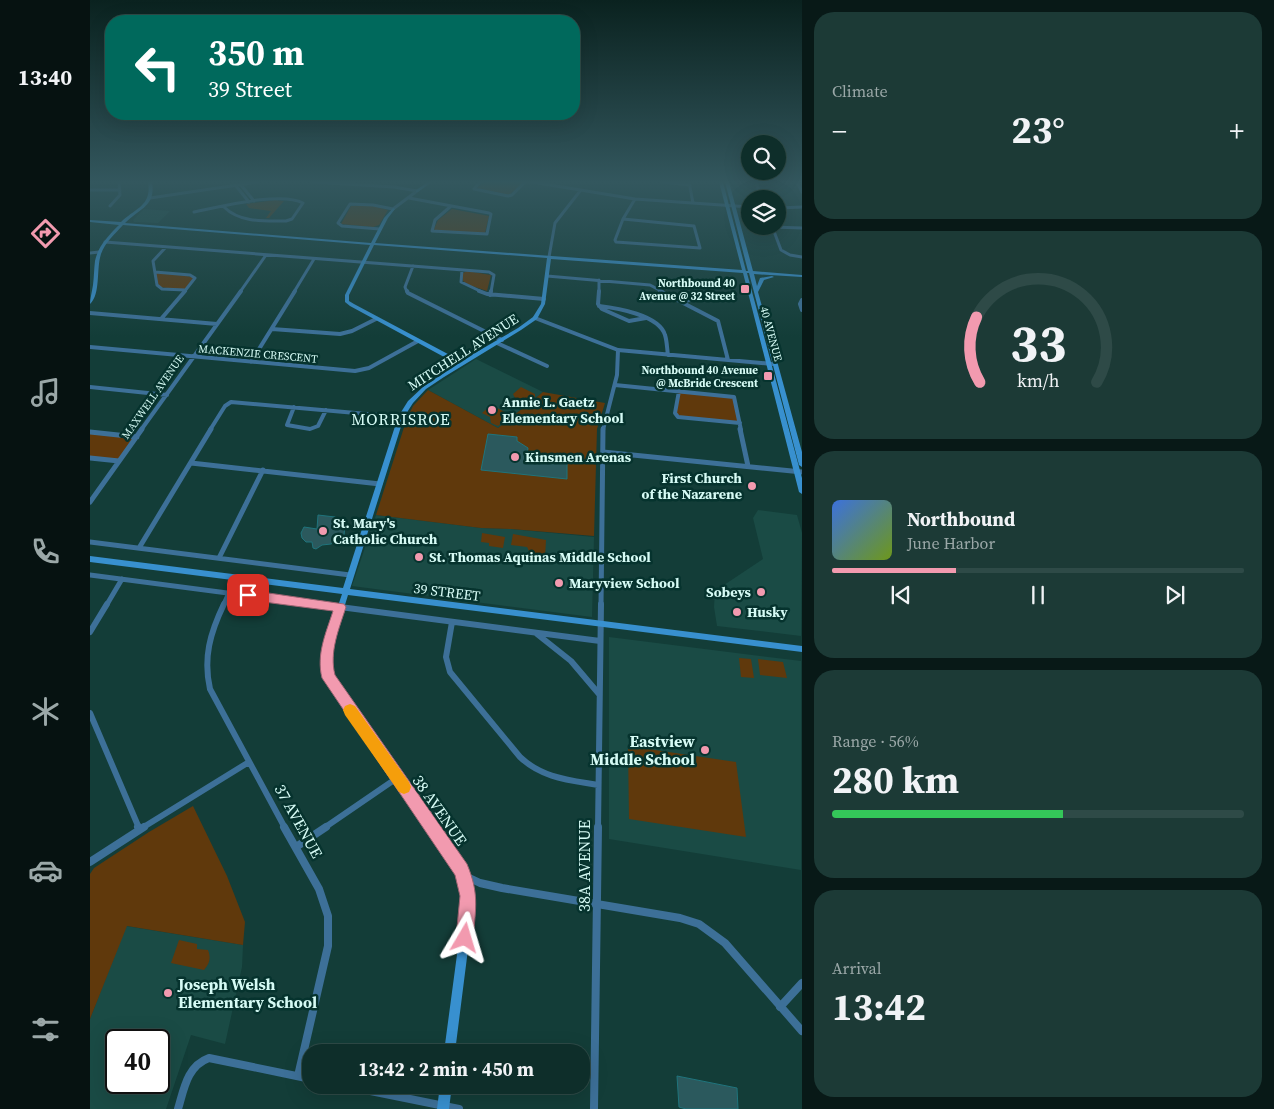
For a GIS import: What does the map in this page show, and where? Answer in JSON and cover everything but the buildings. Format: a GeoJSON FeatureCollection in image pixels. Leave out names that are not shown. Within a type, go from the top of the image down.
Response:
{"type":"FeatureCollection","features":[{"type":"Feature","properties":{"kind":"main road"},"geometry":{"type":"LineString","coordinates":[[90,303],[96,288],[96,264],[99,252],[114,234]]}},
{"type":"Feature","properties":{"kind":"main road"},"geometry":{"type":"LineString","coordinates":[[226,234],[744,273],[772,277],[802,277]]}},
{"type":"Feature","properties":{"kind":"main road"},"geometry":{"type":"LineString","coordinates":[[377,234],[346,299],[349,304],[462,364]]}},
{"type":"Feature","properties":{"kind":"main road","name":"40 AVENUE"},"geometry":{"type":"LineString","coordinates":[[734,234],[744,273],[802,465]]}},
{"type":"Feature","properties":{"kind":"main road","name":"40 AVENUE"},"geometry":{"type":"LineString","coordinates":[[742,234],[757,291],[771,364],[799,471],[802,492]]}},
{"type":"Feature","properties":{"kind":"main road","name":"MITCHELL AVENUE"},"geometry":{"type":"LineString","coordinates":[[340,607],[401,417],[407,406],[417,394],[535,318],[541,310],[544,300],[549,259]]}},
{"type":"Feature","properties":{"kind":"main road"},"geometry":{"type":"LineString","coordinates":[[750,264],[758,269],[802,277]]}},
{"type":"Feature","properties":{"kind":"main road"},"geometry":{"type":"LineString","coordinates":[[752,274],[786,274]]}},
{"type":"Feature","properties":{"kind":"main road"},"geometry":{"type":"LineString","coordinates":[[757,291],[762,279],[772,277]]}},
{"type":"Feature","properties":{"kind":"main road","name":"39 STREET"},"geometry":{"type":"LineString","coordinates":[[90,560],[802,649]]}},
{"type":"Feature","properties":{"kind":"main road","name":"38 AVENUE"},"geometry":{"type":"LineString","coordinates":[[340,607],[326,651],[326,666],[329,678],[456,861],[468,889],[468,909],[451,1044]]}},
{"type":"Feature","properties":{"kind":"main road"},"geometry":{"type":"LineString","coordinates":[[443,1107],[445,1094]]}},
{"type":"Feature","properties":{"kind":"street"},"geometry":{"type":"LineString","coordinates":[[458,234],[480,236],[487,234]]}},
{"type":"Feature","properties":{"kind":"street"},"geometry":{"type":"LineString","coordinates":[[549,259],[553,234]]}},
{"type":"Feature","properties":{"kind":"street"},"geometry":{"type":"LineString","coordinates":[[618,234],[615,240],[617,243],[694,249],[700,248],[697,234]]}},
{"type":"Feature","properties":{"kind":"street"},"geometry":{"type":"LineString","coordinates":[[775,235],[779,248],[792,256],[802,257]]}},
{"type":"Feature","properties":{"kind":"street"},"geometry":{"type":"LineString","coordinates":[[106,242],[493,273],[490,295]]}},
{"type":"Feature","properties":{"kind":"street"},"geometry":{"type":"LineString","coordinates":[[166,247],[153,261],[159,287],[185,290]]}},
{"type":"Feature","properties":{"kind":"street"},"geometry":{"type":"LineString","coordinates":[[90,252],[99,252]]}},
{"type":"Feature","properties":{"kind":"street","name":"MAXWELL AVENUE"},"geometry":{"type":"LineString","coordinates":[[90,502],[266,255]]}},
{"type":"Feature","properties":{"kind":"street"},"geometry":{"type":"LineString","coordinates":[[251,362],[314,259]]}},
{"type":"Feature","properties":{"kind":"street"},"geometry":{"type":"LineString","coordinates":[[413,266],[406,285],[408,294],[547,366]]}},
{"type":"Feature","properties":{"kind":"street"},"geometry":{"type":"LineString","coordinates":[[462,270],[460,279],[463,284],[490,295],[544,300]]}},
{"type":"Feature","properties":{"kind":"street"},"geometry":{"type":"LineString","coordinates":[[155,272],[193,276],[194,279],[161,319]]}},
{"type":"Feature","properties":{"kind":"street"},"geometry":{"type":"LineString","coordinates":[[546,276],[647,284],[684,302],[719,324],[728,360]]}},
{"type":"Feature","properties":{"kind":"street"},"geometry":{"type":"LineString","coordinates":[[599,280],[599,306]]}},
{"type":"Feature","properties":{"kind":"street"},"geometry":{"type":"LineString","coordinates":[[684,302],[708,292]]}},
{"type":"Feature","properties":{"kind":"street"},"geometry":{"type":"LineString","coordinates":[[802,300],[800,304],[802,310]]}},
{"type":"Feature","properties":{"kind":"street"},"geometry":{"type":"LineString","coordinates":[[599,306],[605,311],[629,321],[646,318]]}},
{"type":"Feature","properties":{"kind":"street"},"geometry":{"type":"LineString","coordinates":[[599,306],[625,308],[659,326],[665,332],[668,355]]}},
{"type":"Feature","properties":{"kind":"street"},"geometry":{"type":"LineString","coordinates":[[90,313],[217,324]]}},
{"type":"Feature","properties":{"kind":"street"},"geometry":{"type":"LineString","coordinates":[[272,329],[340,334],[352,331],[376,318]]}},
{"type":"Feature","properties":{"kind":"street"},"geometry":{"type":"LineString","coordinates":[[535,318],[618,350],[771,364]]}},
{"type":"Feature","properties":{"kind":"street","name":"MACKENZIE CRESCENT"},"geometry":{"type":"LineString","coordinates":[[90,347],[359,371],[369,368],[418,340]]}},
{"type":"Feature","properties":{"kind":"street","name":"38A AVENUE"},"geometry":{"type":"LineString","coordinates":[[594,1109],[602,452],[603,428],[618,371],[618,350]]}},
{"type":"Feature","properties":{"kind":"street"},"geometry":{"type":"LineString","coordinates":[[615,385],[732,396],[736,400],[748,466]]}},
{"type":"Feature","properties":{"kind":"street"},"geometry":{"type":"LineString","coordinates":[[90,387],[167,395]]}},
{"type":"Feature","properties":{"kind":"street"},"geometry":{"type":"LineString","coordinates":[[679,391],[675,413],[678,417],[740,423]]}},
{"type":"Feature","properties":{"kind":"street"},"geometry":{"type":"LineString","coordinates":[[138,548],[225,406],[231,402],[401,417]]}},
{"type":"Feature","properties":{"kind":"street"},"geometry":{"type":"LineString","coordinates":[[294,407],[286,423],[291,428],[315,428],[318,426],[326,410]]}},
{"type":"Feature","properties":{"kind":"street"},"geometry":{"type":"LineString","coordinates":[[90,432],[137,437]]}},
{"type":"Feature","properties":{"kind":"street"},"geometry":{"type":"LineString","coordinates":[[602,452],[799,471]]}},
{"type":"Feature","properties":{"kind":"street"},"geometry":{"type":"LineString","coordinates":[[90,458],[120,461]]}},
{"type":"Feature","properties":{"kind":"street"},"geometry":{"type":"LineString","coordinates":[[191,462],[380,484]]}},
{"type":"Feature","properties":{"kind":"street"},"geometry":{"type":"LineString","coordinates":[[219,558],[263,470]]}},
{"type":"Feature","properties":{"kind":"street"},"geometry":{"type":"LineString","coordinates":[[90,542],[350,575]]}},
{"type":"Feature","properties":{"kind":"street","name":"39 STREET"},"geometry":{"type":"LineString","coordinates":[[90,575],[600,641]]}},
{"type":"Feature","properties":{"kind":"street"},"geometry":{"type":"LineString","coordinates":[[90,632],[122,579]]}},
{"type":"Feature","properties":{"kind":"street","name":"37 AVENUE"},"geometry":{"type":"LineString","coordinates":[[229,593],[208,641],[205,655],[206,678],[213,698],[323,898],[328,927],[325,963],[298,1076]]}},
{"type":"Feature","properties":{"kind":"street"},"geometry":{"type":"LineString","coordinates":[[452,622],[446,652],[450,672],[520,757],[531,767],[546,776],[598,785]]}},
{"type":"Feature","properties":{"kind":"street"},"geometry":{"type":"LineString","coordinates":[[535,632],[553,644],[600,694]]}},
{"type":"Feature","properties":{"kind":"street"},"geometry":{"type":"LineString","coordinates":[[90,715],[139,829]]}},
{"type":"Feature","properties":{"kind":"street"},"geometry":{"type":"LineString","coordinates":[[90,862],[139,829],[249,762]]}},
{"type":"Feature","properties":{"kind":"street"},"geometry":{"type":"LineString","coordinates":[[296,847],[398,778]]}},
{"type":"Feature","properties":{"kind":"street"},"geometry":{"type":"LineString","coordinates":[[464,876],[480,883],[502,888],[680,918],[699,924],[725,943],[802,1031]]}},
{"type":"Feature","properties":{"kind":"street"},"geometry":{"type":"LineString","coordinates":[[780,1007],[802,983]]}},
{"type":"Feature","properties":{"kind":"street"},"geometry":{"type":"LineString","coordinates":[[178,1109],[192,1069],[202,1061],[215,1059],[302,1077]]}},
{"type":"Feature","properties":{"kind":"street"},"geometry":{"type":"LineString","coordinates":[[383,1094],[459,1109]]}},
{"type":"Feature","properties":{"kind":"shaded area"},"geometry":{"type":"Polygon","coordinates":[[[467,271],[491,275],[487,291],[463,281],[463,273],[467,271]]]}},
{"type":"Feature","properties":{"kind":"shaded area"},"geometry":{"type":"Polygon","coordinates":[[[155,272],[194,277],[185,290],[159,287],[155,272]]]}},
{"type":"Feature","properties":{"kind":"shaded area","name":"Annie L. Gaetz Elementary School"},"geometry":{"type":"Polygon","coordinates":[[[476,359],[543,392],[498,428],[428,390],[476,359]]]}},
{"type":"Feature","properties":{"kind":"shaded area"},"geometry":{"type":"Polygon","coordinates":[[[521,387],[535,394],[535,397],[522,405],[513,394],[521,387]]]}},
{"type":"Feature","properties":{"kind":"shaded area"},"geometry":{"type":"Polygon","coordinates":[[[428,390],[498,428],[543,392],[605,403],[597,429],[594,536],[481,528],[376,515],[407,418],[413,406],[428,390]]]}},
{"type":"Feature","properties":{"kind":"shaded area"},"geometry":{"type":"Polygon","coordinates":[[[679,391],[734,397],[740,423],[682,418],[675,413],[679,391]]]}},
{"type":"Feature","properties":{"kind":"shaded area"},"geometry":{"type":"Polygon","coordinates":[[[491,405],[511,415],[498,426],[491,423],[490,417],[482,413],[491,405]]]}},
{"type":"Feature","properties":{"kind":"shaded area"},"geometry":{"type":"Polygon","coordinates":[[[90,432],[137,437],[119,461],[90,458],[90,432]]]}},
{"type":"Feature","properties":{"kind":"shaded area"},"geometry":{"type":"Polygon","coordinates":[[[758,510],[797,515],[802,533],[801,636],[717,626],[714,607],[715,591],[763,559],[753,518],[758,510]]]}},
{"type":"Feature","properties":{"kind":"shaded area"},"geometry":{"type":"Polygon","coordinates":[[[376,515],[481,528],[594,537],[592,617],[352,586],[376,515]]]}},
{"type":"Feature","properties":{"kind":"shaded area"},"geometry":{"type":"Polygon","coordinates":[[[482,533],[505,537],[503,548],[489,546],[489,543],[481,542],[482,533]]]}},
{"type":"Feature","properties":{"kind":"shaded area"},"geometry":{"type":"Polygon","coordinates":[[[513,534],[546,540],[545,558],[542,560],[533,559],[527,547],[511,545],[513,534]]]}},
{"type":"Feature","properties":{"kind":"shaded area","name":"Eastview Middle School"},"geometry":{"type":"Polygon","coordinates":[[[609,637],[801,661],[801,870],[609,839],[609,637]]]}},
{"type":"Feature","properties":{"kind":"shaded area"},"geometry":{"type":"Polygon","coordinates":[[[739,658],[751,659],[754,678],[741,677],[739,658]]]}},
{"type":"Feature","properties":{"kind":"shaded area"},"geometry":{"type":"Polygon","coordinates":[[[758,659],[783,662],[787,678],[760,675],[758,659]]]}},
{"type":"Feature","properties":{"kind":"shaded area"},"geometry":{"type":"Polygon","coordinates":[[[628,746],[736,762],[746,837],[629,819],[628,746]]]}},
{"type":"Feature","properties":{"kind":"shaded area"},"geometry":{"type":"Polygon","coordinates":[[[193,806],[227,876],[245,922],[243,945],[127,926],[90,1019],[90,874],[94,868],[193,806]]]}},
{"type":"Feature","properties":{"kind":"shaded area","name":"Joseph Welsh Elementary School"},"geometry":{"type":"Polygon","coordinates":[[[126,926],[243,945],[242,967],[225,1044],[191,1035],[166,1109],[90,1109],[90,1019],[126,926]]]}},
{"type":"Feature","properties":{"kind":"shaded area"},"geometry":{"type":"Polygon","coordinates":[[[179,940],[197,944],[197,949],[208,950],[208,965],[204,970],[171,963],[179,940]]]}},
{"type":"Feature","properties":{"kind":"slow traffic"},"geometry":{"type":"LineString","coordinates":[[350,710],[404,787]]}},
{"type":"Feature","properties":{"kind":"place","name":"Northbound 40 Avenue @ 32 Street"},"geometry":{"type":"Point","coordinates":[745,289]}},
{"type":"Feature","properties":{"kind":"place","name":"Northbound 40 Avenue @ McBride Crescent"},"geometry":{"type":"Point","coordinates":[768,376]}},
{"type":"Feature","properties":{"kind":"place","name":"Annie L. Gaetz Elementary School"},"geometry":{"type":"Point","coordinates":[492,410]}},
{"type":"Feature","properties":{"kind":"place","name":"Kinsmen Arenas"},"geometry":{"type":"Point","coordinates":[515,457]}},
{"type":"Feature","properties":{"kind":"place","name":"First Church of the Nazarene"},"geometry":{"type":"Point","coordinates":[752,486]}},
{"type":"Feature","properties":{"kind":"place","name":"St. Mary's Catholic Church"},"geometry":{"type":"Point","coordinates":[323,531]}},
{"type":"Feature","properties":{"kind":"place","name":"St. Thomas Aquinas Middle School"},"geometry":{"type":"Point","coordinates":[419,557]}},
{"type":"Feature","properties":{"kind":"place","name":"Maryview School"},"geometry":{"type":"Point","coordinates":[559,583]}},
{"type":"Feature","properties":{"kind":"place","name":"Sobeys"},"geometry":{"type":"Point","coordinates":[761,592]}},
{"type":"Feature","properties":{"kind":"place","name":"Husky"},"geometry":{"type":"Point","coordinates":[737,612]}},
{"type":"Feature","properties":{"kind":"place","name":"Eastview Middle School"},"geometry":{"type":"Point","coordinates":[705,750]}},
{"type":"Feature","properties":{"kind":"place","name":"Joseph Welsh Elementary School"},"geometry":{"type":"Point","coordinates":[168,993]}},
{"type":"Feature","properties":{"kind":"district","name":"MORRISROE"},"geometry":{"type":"Point","coordinates":[401,419]}},
{"type":"Feature","properties":{"kind":"route"},"geometry":{"type":"LineString","coordinates":[[248,595],[340,607],[326,651],[326,666],[329,678],[461,869],[468,896],[465,938]]}}]}
